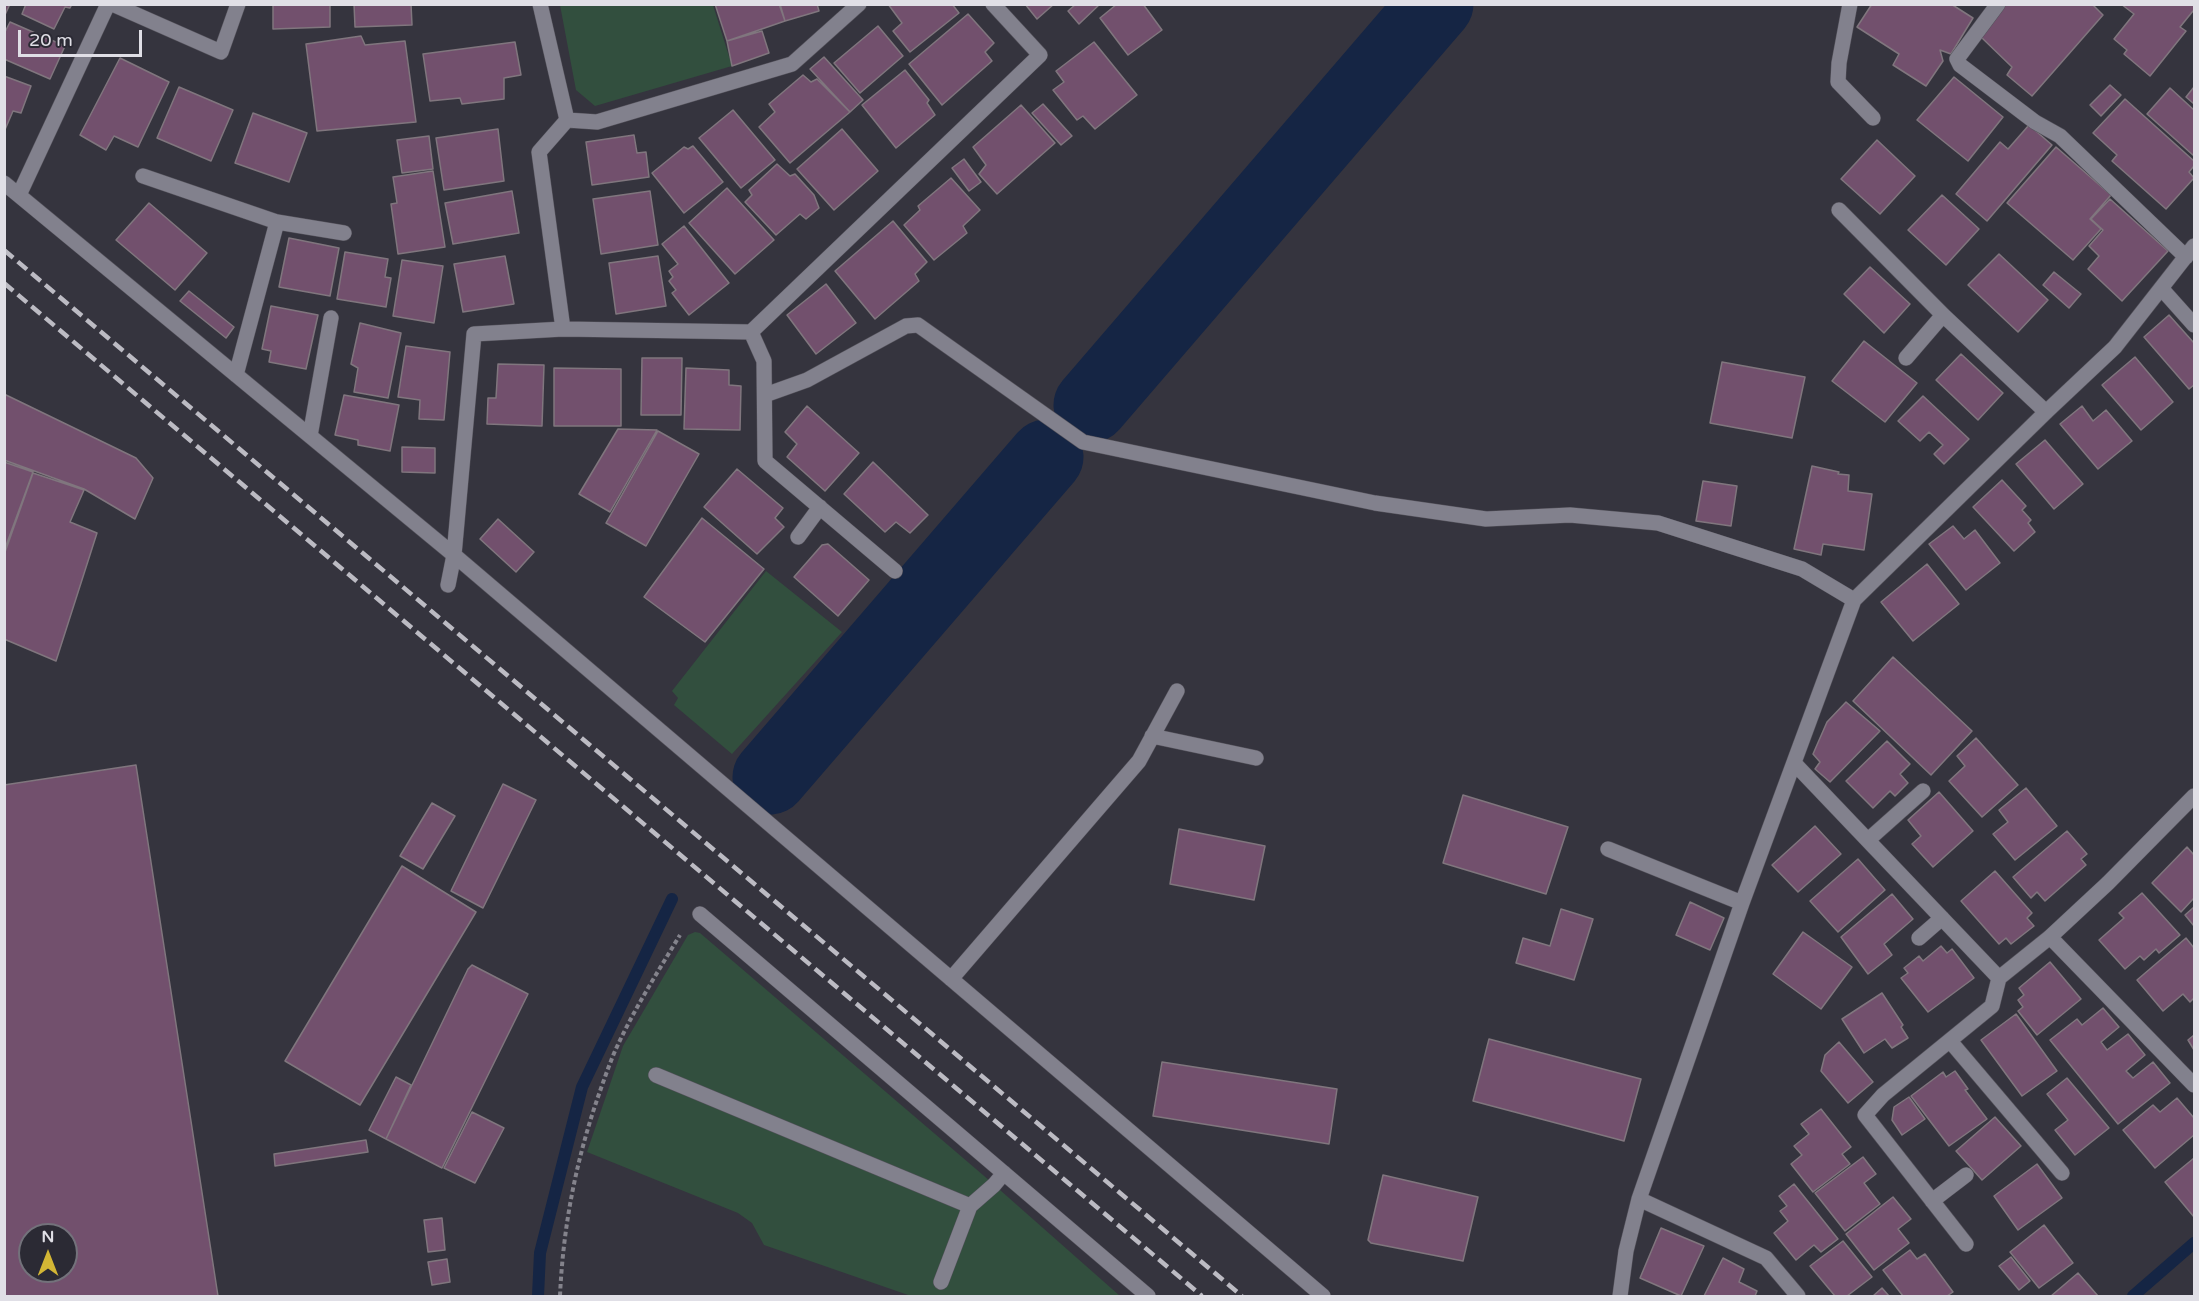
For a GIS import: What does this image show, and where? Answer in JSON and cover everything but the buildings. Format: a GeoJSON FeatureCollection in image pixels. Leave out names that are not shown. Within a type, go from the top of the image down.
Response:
{"type":"FeatureCollection","features":[{"type":"Feature","properties":{"kind":"street"},"geometry":{"type":"LineString","coordinates":[[20,195],[110,4],[221,52],[238,4]]}},
{"type":"Feature","properties":{"kind":"street"},"geometry":{"type":"LineString","coordinates":[[540,4],[567,120]]}},
{"type":"Feature","properties":{"kind":"street"},"geometry":{"type":"LineString","coordinates":[[567,120],[597,122],[792,64],[859,4]]}},
{"type":"Feature","properties":{"kind":"street"},"geometry":{"type":"LineString","coordinates":[[448,585],[454,555],[474,334],[563,329],[751,332],[1040,55],[993,4]]}},
{"type":"Feature","properties":{"kind":"street"},"geometry":{"type":"LineString","coordinates":[[1850,4],[1839,63],[1838,82],[1873,117]]}},
{"type":"Feature","properties":{"kind":"street"},"geometry":{"type":"LineString","coordinates":[[1620,1296],[1626,1251],[1639,1199],[1742,903],[1854,600],[2115,347],[2190,251],[2061,136],[2035,122],[1960,65],[1958,58],[1998,4]]}},
{"type":"Feature","properties":{"kind":"street"},"geometry":{"type":"LineString","coordinates":[[563,329],[539,152],[567,120]]}},
{"type":"Feature","properties":{"kind":"street"},"geometry":{"type":"LineString","coordinates":[[142,177],[276,222],[344,233]]}},
{"type":"Feature","properties":{"kind":"street"},"geometry":{"type":"LineString","coordinates":[[4,183],[454,555],[1323,1296]]}},
{"type":"Feature","properties":{"kind":"street"},"geometry":{"type":"LineString","coordinates":[[1839,210],[1943,315],[2046,412]]}},
{"type":"Feature","properties":{"kind":"street"},"geometry":{"type":"LineString","coordinates":[[236,375],[276,222]]}},
{"type":"Feature","properties":{"kind":"street"},"geometry":{"type":"LineString","coordinates":[[2161,288],[2194,325]]}},
{"type":"Feature","properties":{"kind":"street"},"geometry":{"type":"LineString","coordinates":[[1906,358],[1943,315]]}},
{"type":"Feature","properties":{"kind":"street"},"geometry":{"type":"LineString","coordinates":[[310,436],[331,318]]}},
{"type":"Feature","properties":{"kind":"street"},"geometry":{"type":"LineString","coordinates":[[765,395],[807,380],[906,326],[918,325],[1083,442],[1375,503],[1486,519],[1570,515],[1658,523],[1802,569],[1854,600]]}},
{"type":"Feature","properties":{"kind":"street"},"geometry":{"type":"LineString","coordinates":[[751,332],[764,361],[765,461],[895,570]]}},
{"type":"Feature","properties":{"kind":"street"},"geometry":{"type":"LineString","coordinates":[[798,537],[820,507]]}},
{"type":"Feature","properties":{"kind":"street"},"geometry":{"type":"LineString","coordinates":[[951,979],[1139,761],[1177,690]]}},
{"type":"Feature","properties":{"kind":"street"},"geometry":{"type":"LineString","coordinates":[[1152,736],[1256,758]]}},
{"type":"Feature","properties":{"kind":"street"},"geometry":{"type":"LineString","coordinates":[[1794,763],[1999,978]]}},
{"type":"Feature","properties":{"kind":"street"},"geometry":{"type":"LineString","coordinates":[[1868,840],[1923,791]]}},
{"type":"Feature","properties":{"kind":"street"},"geometry":{"type":"LineString","coordinates":[[1966,1244],[1865,1115],[1883,1095],[1992,1006],[1999,978],[2050,937],[2192,804]]}},
{"type":"Feature","properties":{"kind":"street"},"geometry":{"type":"LineString","coordinates":[[1608,849],[1742,903]]}},
{"type":"Feature","properties":{"kind":"street"},"geometry":{"type":"LineString","coordinates":[[700,914],[1148,1296]]}},
{"type":"Feature","properties":{"kind":"street"},"geometry":{"type":"LineString","coordinates":[[1919,938],[1942,918]]}},
{"type":"Feature","properties":{"kind":"street"},"geometry":{"type":"LineString","coordinates":[[2050,937],[2194,1085]]}},
{"type":"Feature","properties":{"kind":"street"},"geometry":{"type":"LineString","coordinates":[[1950,1041],[2062,1173]]}},
{"type":"Feature","properties":{"kind":"street"},"geometry":{"type":"LineString","coordinates":[[656,1075],[970,1206]]}},
{"type":"Feature","properties":{"kind":"street"},"geometry":{"type":"LineString","coordinates":[[941,1282],[970,1206],[1004,1173]]}},
{"type":"Feature","properties":{"kind":"street"},"geometry":{"type":"LineString","coordinates":[[1932,1201],[1966,1175]]}},
{"type":"Feature","properties":{"kind":"street"},"geometry":{"type":"LineString","coordinates":[[1639,1199],[1766,1258],[1798,1296]]}},
{"type":"Feature","properties":{"kind":"path"},"geometry":{"type":"LineString","coordinates":[[560,1296],[562,1251],[579,1159],[614,1052],[635,1011],[688,921],[700,914]]}},
{"type":"Feature","properties":{"kind":"green space"},"geometry":{"type":"Polygon","coordinates":[[[560,5],[713,5],[732,66],[595,106],[576,90],[560,5]]]}},
{"type":"Feature","properties":{"kind":"green space"},"geometry":{"type":"Polygon","coordinates":[[[766,571],[842,632],[732,754],[674,705],[678,698],[672,691],[766,571]]]}},
{"type":"Feature","properties":{"kind":"green space"},"geometry":{"type":"Polygon","coordinates":[[[695,932],[700,933],[983,1175],[1120,1296],[911,1296],[764,1245],[752,1223],[738,1213],[587,1152],[623,1046],[688,935],[695,932]]]}},
{"type":"Feature","properties":{"kind":"waterway"},"geometry":{"type":"LineString","coordinates":[[1091,405],[1436,4]]}},
{"type":"Feature","properties":{"kind":"waterway"},"geometry":{"type":"LineString","coordinates":[[770,777],[1046,457]]}},
{"type":"Feature","properties":{"kind":"waterway"},"geometry":{"type":"LineString","coordinates":[[538,1296],[540,1253],[582,1087],[672,899]]}},
{"type":"Feature","properties":{"kind":"waterway"},"geometry":{"type":"LineString","coordinates":[[2133,1296],[2194,1243]]}},
{"type":"Feature","properties":{"kind":"railway"},"geometry":{"type":"LineString","coordinates":[[4,250],[1242,1296]]}},
{"type":"Feature","properties":{"kind":"railway"},"geometry":{"type":"LineString","coordinates":[[4,283],[1202,1296]]}}]}
